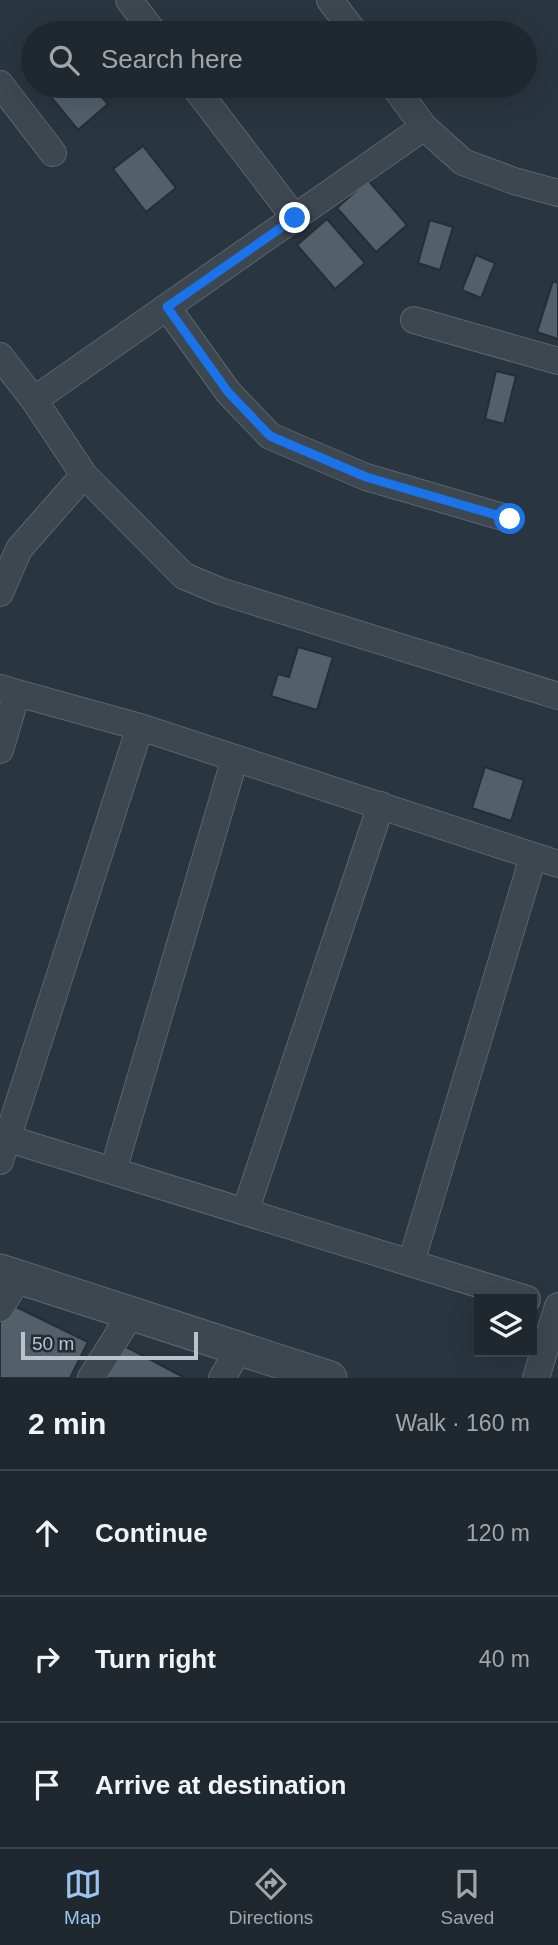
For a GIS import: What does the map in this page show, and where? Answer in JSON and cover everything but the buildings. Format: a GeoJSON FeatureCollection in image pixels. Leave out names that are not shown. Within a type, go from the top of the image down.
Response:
{"type":"FeatureCollection","features":[{"type":"Feature","properties":{"kind":"street"},"geometry":{"type":"LineString","coordinates":[[129,0],[146,21]]}},
{"type":"Feature","properties":{"kind":"street"},"geometry":{"type":"LineString","coordinates":[[330,0],[346,21]]}},
{"type":"Feature","properties":{"kind":"street"},"geometry":{"type":"LineString","coordinates":[[0,85],[53,153]]}},
{"type":"Feature","properties":{"kind":"street"},"geometry":{"type":"LineString","coordinates":[[203,98],[295,218]]}},
{"type":"Feature","properties":{"kind":"street"},"geometry":{"type":"LineString","coordinates":[[403,98],[424,127],[463,162],[514,181],[558,192]]}},
{"type":"Feature","properties":{"kind":"street"},"geometry":{"type":"LineString","coordinates":[[34,400],[424,127]]}},
{"type":"Feature","properties":{"kind":"street"},"geometry":{"type":"LineString","coordinates":[[167,307],[228,392],[270,436],[366,477],[510,519]]}},
{"type":"Feature","properties":{"kind":"street"},"geometry":{"type":"LineString","coordinates":[[414,320],[558,361]]}},
{"type":"Feature","properties":{"kind":"street"},"geometry":{"type":"LineString","coordinates":[[0,356],[34,400],[84,475],[184,576],[220,591],[558,696]]}},
{"type":"Feature","properties":{"kind":"street"},"geometry":{"type":"LineString","coordinates":[[0,593],[19,549],[84,475]]}},
{"type":"Feature","properties":{"kind":"street"},"geometry":{"type":"LineString","coordinates":[[0,750],[8,691],[140,727],[546,860],[411,1263]]}},
{"type":"Feature","properties":{"kind":"street"},"geometry":{"type":"LineString","coordinates":[[140,727],[3,1150],[113,1171],[510,1294]]}},
{"type":"Feature","properties":{"kind":"street"},"geometry":{"type":"LineString","coordinates":[[113,1171],[235,758]]}},
{"type":"Feature","properties":{"kind":"street"},"geometry":{"type":"LineString","coordinates":[[245,1212],[382,805]]}},
{"type":"Feature","properties":{"kind":"street"},"geometry":{"type":"LineString","coordinates":[[0,1308],[9,1274],[330,1378]]}},
{"type":"Feature","properties":{"kind":"street"},"geometry":{"type":"LineString","coordinates":[[536,1378],[558,1308],[537,1302]]}},
{"type":"Feature","properties":{"kind":"street"},"geometry":{"type":"LineString","coordinates":[[91,1378],[131,1314]]}},
{"type":"Feature","properties":{"kind":"street"},"geometry":{"type":"LineString","coordinates":[[222,1378],[239,1349]]}},
{"type":"Feature","properties":{"kind":"route"},"geometry":{"type":"LineString","coordinates":[[295,218],[167,307],[228,392],[270,436],[366,477],[510,519]]}}]}
